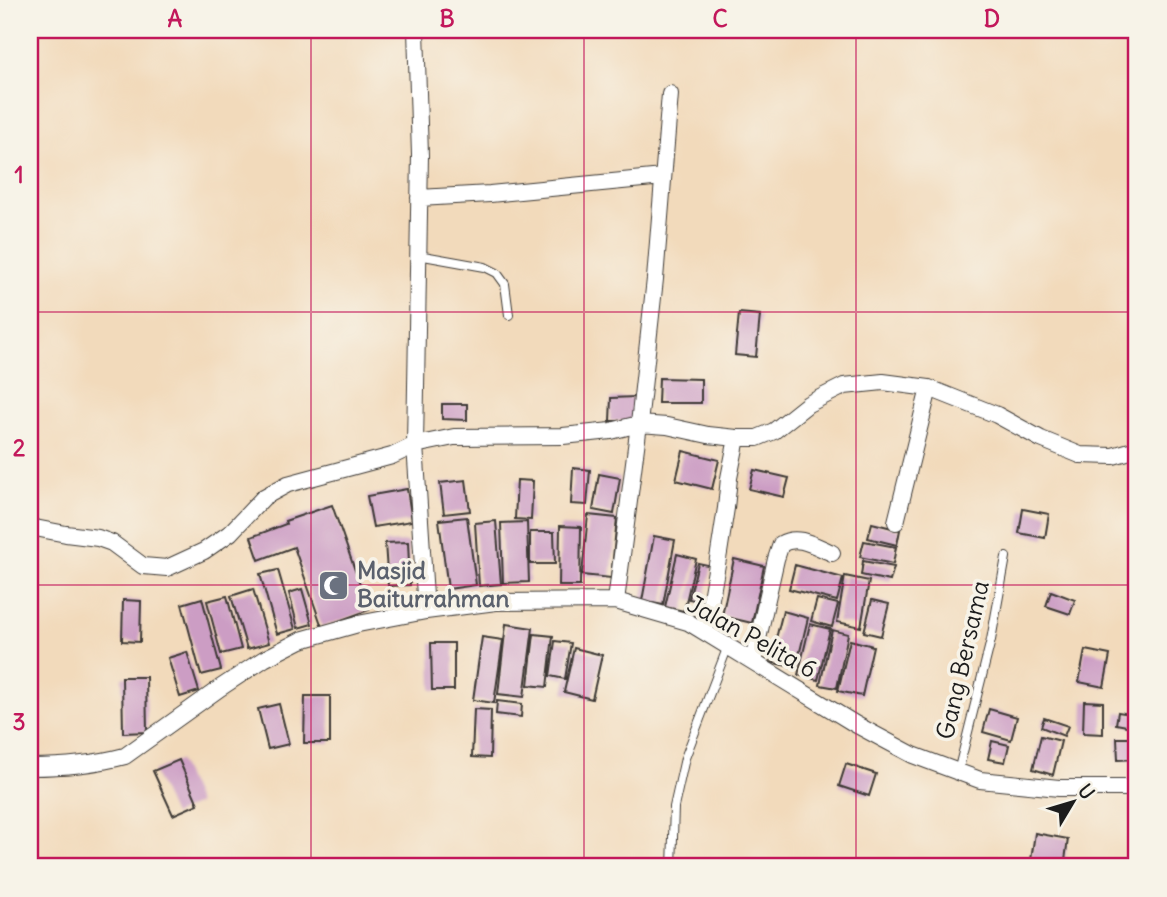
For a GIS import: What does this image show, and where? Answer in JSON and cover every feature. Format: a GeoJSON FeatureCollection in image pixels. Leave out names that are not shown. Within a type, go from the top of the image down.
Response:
{"type":"FeatureCollection","features":[{"type":"Feature","properties":{"kind":"street"},"geometry":{"type":"LineString","coordinates":[[416,30],[420,155],[415,445],[426,611]]}},
{"type":"Feature","properties":{"kind":"street"},"geometry":{"type":"LineString","coordinates":[[616,601],[655,279],[670,94]]}},
{"type":"Feature","properties":{"kind":"street"},"geometry":{"type":"LineString","coordinates":[[419,198],[490,194],[663,177]]}},
{"type":"Feature","properties":{"kind":"street"},"geometry":{"type":"LineString","coordinates":[[30,527],[98,538],[112,543],[143,566],[167,568],[204,551],[230,533],[264,497],[288,484],[392,456],[415,445],[454,437],[564,436],[611,431],[639,424],[667,426],[708,435],[757,438],[774,430],[808,404],[845,386],[883,382],[929,388],[997,415],[1041,439],[1080,455],[1113,456],[1137,449]]}},
{"type":"Feature","properties":{"kind":"street"},"geometry":{"type":"LineString","coordinates":[[895,522],[929,388]]}},
{"type":"Feature","properties":{"kind":"street"},"geometry":{"type":"LineString","coordinates":[[705,632],[737,438]]}},
{"type":"Feature","properties":{"kind":"street"},"geometry":{"type":"LineString","coordinates":[[753,661],[781,544],[800,540],[832,553]]}},
{"type":"Feature","properties":{"kind":"street","name":"Jalan Pelita 6"},"geometry":{"type":"LineString","coordinates":[[30,767],[51,767],[125,755],[242,673],[301,640],[358,624],[426,611],[496,602],[616,601],[688,622],[855,724],[913,755],[957,772],[980,780],[1059,788],[1137,788]]}},
{"type":"Feature","properties":{"kind":"lane"},"geometry":{"type":"LineString","coordinates":[[418,255],[485,267],[497,273],[505,284],[509,315]]}},
{"type":"Feature","properties":{"kind":"lane","name":"Gang Bersama"},"geometry":{"type":"LineString","coordinates":[[957,772],[991,640],[1006,557]]}},
{"type":"Feature","properties":{"kind":"lane"},"geometry":{"type":"LineString","coordinates":[[672,867],[674,807],[685,758],[729,646]]}},
{"type":"Feature","properties":{"kind":"building"},"geometry":{"type":"Polygon","coordinates":[[[739,313],[760,315],[756,357],[735,355],[739,313]]]}},
{"type":"Feature","properties":{"kind":"building"},"geometry":{"type":"Polygon","coordinates":[[[659,378],[701,379],[701,403],[658,403],[659,378]]]}},
{"type":"Feature","properties":{"kind":"building"},"geometry":{"type":"Polygon","coordinates":[[[635,397],[635,421],[610,421],[611,398],[635,397]]]}},
{"type":"Feature","properties":{"kind":"building"},"geometry":{"type":"Polygon","coordinates":[[[442,404],[467,404],[467,420],[442,419],[442,404]]]}},
{"type":"Feature","properties":{"kind":"building"},"geometry":{"type":"Polygon","coordinates":[[[683,451],[719,460],[712,489],[676,480],[683,451]]]}},
{"type":"Feature","properties":{"kind":"building"},"geometry":{"type":"Polygon","coordinates":[[[573,468],[590,470],[587,505],[571,504],[573,468]]]}},
{"type":"Feature","properties":{"kind":"building"},"geometry":{"type":"Polygon","coordinates":[[[754,470],[789,478],[784,497],[749,489],[754,470]]]}},
{"type":"Feature","properties":{"kind":"building"},"geometry":{"type":"Polygon","coordinates":[[[599,474],[620,478],[614,514],[593,510],[599,474]]]}},
{"type":"Feature","properties":{"kind":"building"},"geometry":{"type":"Polygon","coordinates":[[[466,480],[470,511],[444,514],[440,483],[466,480]]]}},
{"type":"Feature","properties":{"kind":"building"},"geometry":{"type":"Polygon","coordinates":[[[517,480],[533,481],[531,520],[515,519],[517,480]]]}},
{"type":"Feature","properties":{"kind":"building"},"geometry":{"type":"Polygon","coordinates":[[[407,489],[412,521],[373,527],[367,496],[407,489]]]}},
{"type":"Feature","properties":{"kind":"building","name":"Masjid Baiturrahman"},"geometry":{"type":"Polygon","coordinates":[[[332,505],[369,610],[322,627],[294,547],[259,560],[251,537],[286,524],[285,521],[332,505]]]}},
{"type":"Feature","properties":{"kind":"building"},"geometry":{"type":"Polygon","coordinates":[[[1023,509],[1049,514],[1045,538],[1019,533],[1023,509]]]}},
{"type":"Feature","properties":{"kind":"building"},"geometry":{"type":"Polygon","coordinates":[[[588,515],[617,518],[611,578],[582,575],[588,515]]]}},
{"type":"Feature","properties":{"kind":"building"},"geometry":{"type":"Polygon","coordinates":[[[467,517],[476,585],[448,589],[439,520],[467,517]]]}},
{"type":"Feature","properties":{"kind":"building"},"geometry":{"type":"Polygon","coordinates":[[[496,521],[501,584],[479,586],[475,523],[496,521]]]}},
{"type":"Feature","properties":{"kind":"building"},"geometry":{"type":"Polygon","coordinates":[[[527,522],[529,582],[503,583],[501,523],[527,522]]]}},
{"type":"Feature","properties":{"kind":"building"},"geometry":{"type":"Polygon","coordinates":[[[872,523],[900,530],[897,545],[868,538],[872,523]]]}},
{"type":"Feature","properties":{"kind":"building"},"geometry":{"type":"Polygon","coordinates":[[[560,526],[581,527],[580,586],[559,586],[560,526]]]}},
{"type":"Feature","properties":{"kind":"building"},"geometry":{"type":"Polygon","coordinates":[[[530,532],[554,532],[555,564],[530,564],[530,532]]]}},
{"type":"Feature","properties":{"kind":"building"},"geometry":{"type":"Polygon","coordinates":[[[654,536],[675,540],[663,605],[642,601],[654,536]]]}},
{"type":"Feature","properties":{"kind":"building"},"geometry":{"type":"Polygon","coordinates":[[[864,541],[896,547],[893,564],[860,557],[864,541]]]}},
{"type":"Feature","properties":{"kind":"building"},"geometry":{"type":"Polygon","coordinates":[[[408,542],[410,585],[388,586],[385,543],[408,542]]]}},
{"type":"Feature","properties":{"kind":"building"},"geometry":{"type":"Polygon","coordinates":[[[677,554],[696,559],[684,611],[665,607],[677,554]]]}},
{"type":"Feature","properties":{"kind":"building"},"geometry":{"type":"Polygon","coordinates":[[[734,559],[764,566],[752,623],[722,616],[734,559]]]}},
{"type":"Feature","properties":{"kind":"building"},"geometry":{"type":"Polygon","coordinates":[[[863,561],[894,567],[890,581],[861,575],[863,561]]]}},
{"type":"Feature","properties":{"kind":"building"},"geometry":{"type":"Polygon","coordinates":[[[698,563],[712,566],[704,602],[689,599],[698,563]]]}},
{"type":"Feature","properties":{"kind":"building"},"geometry":{"type":"Polygon","coordinates":[[[795,565],[843,578],[837,601],[789,589],[795,565]]]}},
{"type":"Feature","properties":{"kind":"building"},"geometry":{"type":"Polygon","coordinates":[[[278,570],[295,629],[277,634],[260,574],[278,570]]]}},
{"type":"Feature","properties":{"kind":"building"},"geometry":{"type":"Polygon","coordinates":[[[845,576],[869,581],[861,627],[837,622],[845,576]]]}},
{"type":"Feature","properties":{"kind":"building"},"geometry":{"type":"Polygon","coordinates":[[[253,589],[269,643],[247,649],[231,596],[253,589]]]}},
{"type":"Feature","properties":{"kind":"building"},"geometry":{"type":"Polygon","coordinates":[[[302,589],[312,624],[298,628],[289,593],[302,589]]]}},
{"type":"Feature","properties":{"kind":"building"},"geometry":{"type":"Polygon","coordinates":[[[1051,591],[1075,600],[1070,614],[1046,606],[1051,591]]]}},
{"type":"Feature","properties":{"kind":"building"},"geometry":{"type":"Polygon","coordinates":[[[227,596],[241,649],[221,654],[207,601],[227,596]]]}},
{"type":"Feature","properties":{"kind":"building"},"geometry":{"type":"Polygon","coordinates":[[[202,598],[221,670],[201,675],[182,604],[202,598]]]}},
{"type":"Feature","properties":{"kind":"building"},"geometry":{"type":"Polygon","coordinates":[[[817,599],[838,604],[832,627],[811,621],[817,599]]]}},
{"type":"Feature","properties":{"kind":"building"},"geometry":{"type":"Polygon","coordinates":[[[123,600],[141,601],[140,642],[122,641],[123,600]]]}},
{"type":"Feature","properties":{"kind":"building"},"geometry":{"type":"Polygon","coordinates":[[[872,600],[889,604],[881,636],[864,632],[872,600]]]}},
{"type":"Feature","properties":{"kind":"building"},"geometry":{"type":"Polygon","coordinates":[[[783,611],[808,618],[796,668],[770,662],[783,611]]]}},
{"type":"Feature","properties":{"kind":"building"},"geometry":{"type":"Polygon","coordinates":[[[506,624],[533,628],[524,697],[498,694],[506,624]]]}},
{"type":"Feature","properties":{"kind":"building"},"geometry":{"type":"Polygon","coordinates":[[[810,624],[830,629],[818,680],[798,675],[810,624]]]}},
{"type":"Feature","properties":{"kind":"building"},"geometry":{"type":"Polygon","coordinates":[[[832,630],[848,634],[837,688],[820,685],[832,630]]]}},
{"type":"Feature","properties":{"kind":"building"},"geometry":{"type":"Polygon","coordinates":[[[534,634],[553,636],[547,687],[528,685],[534,634]]]}},
{"type":"Feature","properties":{"kind":"building"},"geometry":{"type":"Polygon","coordinates":[[[482,637],[503,640],[494,703],[473,700],[482,637]]]}},
{"type":"Feature","properties":{"kind":"building"},"geometry":{"type":"Polygon","coordinates":[[[850,640],[873,646],[862,696],[838,691],[850,640]]]}},
{"type":"Feature","properties":{"kind":"building"},"geometry":{"type":"Polygon","coordinates":[[[555,641],[571,643],[565,679],[550,676],[555,641]]]}},
{"type":"Feature","properties":{"kind":"building"},"geometry":{"type":"Polygon","coordinates":[[[431,643],[454,643],[454,690],[432,690],[431,643]]]}},
{"type":"Feature","properties":{"kind":"building"},"geometry":{"type":"Polygon","coordinates":[[[574,648],[602,655],[592,699],[564,692],[574,648]]]}},
{"type":"Feature","properties":{"kind":"building"},"geometry":{"type":"Polygon","coordinates":[[[1085,650],[1110,655],[1104,687],[1079,682],[1085,650]]]}},
{"type":"Feature","properties":{"kind":"building"},"geometry":{"type":"Polygon","coordinates":[[[187,652],[199,691],[180,697],[168,658],[187,652]]]}},
{"type":"Feature","properties":{"kind":"building"},"geometry":{"type":"Polygon","coordinates":[[[122,677],[146,677],[147,732],[123,733],[122,677]]]}},
{"type":"Feature","properties":{"kind":"building"},"geometry":{"type":"Polygon","coordinates":[[[305,696],[330,696],[330,743],[304,743],[305,696]]]}},
{"type":"Feature","properties":{"kind":"building"},"geometry":{"type":"Polygon","coordinates":[[[497,701],[522,704],[521,717],[496,714],[497,701]]]}},
{"type":"Feature","properties":{"kind":"building"},"geometry":{"type":"Polygon","coordinates":[[[1084,701],[1103,702],[1103,734],[1083,733],[1084,701]]]}},
{"type":"Feature","properties":{"kind":"building"},"geometry":{"type":"Polygon","coordinates":[[[279,704],[289,744],[268,749],[258,709],[279,704]]]}},
{"type":"Feature","properties":{"kind":"building"},"geometry":{"type":"Polygon","coordinates":[[[474,709],[491,710],[490,758],[472,757],[474,709]]]}},
{"type":"Feature","properties":{"kind":"building"},"geometry":{"type":"Polygon","coordinates":[[[989,709],[1017,717],[1011,740],[983,732],[989,709]]]}},
{"type":"Feature","properties":{"kind":"building"},"geometry":{"type":"Polygon","coordinates":[[[1118,712],[1137,715],[1137,728],[1116,724],[1118,712]]]}},
{"type":"Feature","properties":{"kind":"building"},"geometry":{"type":"Polygon","coordinates":[[[1044,718],[1068,726],[1064,736],[1041,727],[1044,718]]]}},
{"type":"Feature","properties":{"kind":"building"},"geometry":{"type":"Polygon","coordinates":[[[1041,736],[1061,741],[1053,775],[1033,769],[1041,736]]]}},
{"type":"Feature","properties":{"kind":"building"},"geometry":{"type":"Polygon","coordinates":[[[1117,738],[1136,738],[1136,759],[1118,760],[1117,738]]]}},
{"type":"Feature","properties":{"kind":"building"},"geometry":{"type":"Polygon","coordinates":[[[992,741],[1009,745],[1005,762],[988,759],[992,741]]]}},
{"type":"Feature","properties":{"kind":"building"},"geometry":{"type":"Polygon","coordinates":[[[179,760],[198,804],[173,815],[153,771],[179,760]]]}},
{"type":"Feature","properties":{"kind":"building"},"geometry":{"type":"Polygon","coordinates":[[[846,764],[876,774],[869,796],[839,786],[846,764]]]}},
{"type":"Feature","properties":{"kind":"building"},"geometry":{"type":"Polygon","coordinates":[[[1035,833],[1068,839],[1064,867],[1030,867],[1035,833]]]}},
{"type":"Feature","properties":{"kind":"place","name":"Masjid Baiturrahman"},"geometry":{"type":"Point","coordinates":[334,585]}}]}
